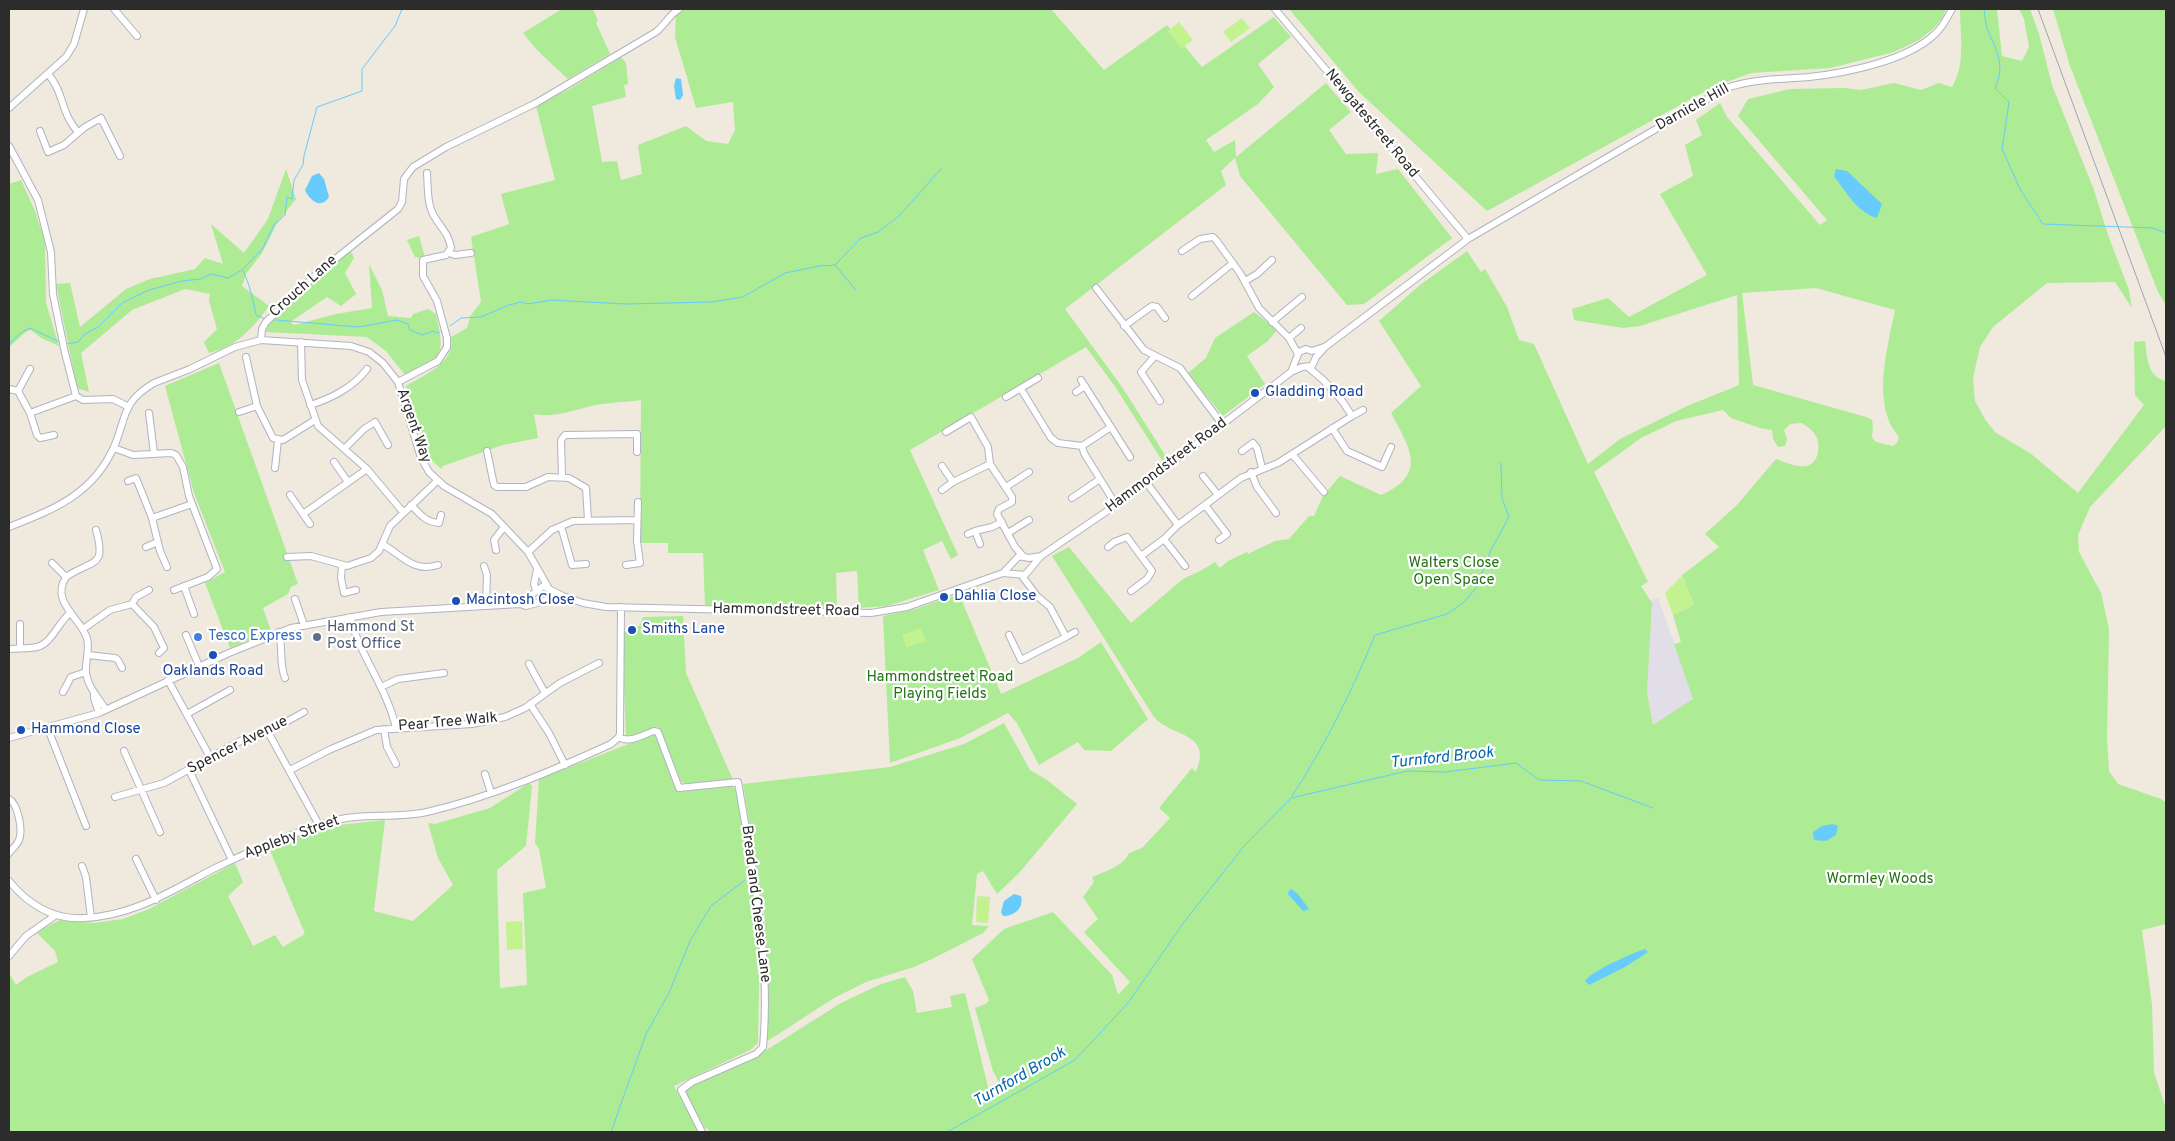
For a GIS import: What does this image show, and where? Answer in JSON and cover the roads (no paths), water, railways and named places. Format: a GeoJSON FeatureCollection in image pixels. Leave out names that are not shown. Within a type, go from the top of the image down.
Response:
{"type":"FeatureCollection","features":[{"type":"Feature","properties":{"kind":"street"},"geometry":{"type":"LineString","coordinates":[[9,108],[70,52],[84,9]]}},
{"type":"Feature","properties":{"kind":"street"},"geometry":{"type":"LineString","coordinates":[[114,9],[137,36]]}},
{"type":"Feature","properties":{"kind":"street","name":"Crouch Lane"},"geometry":{"type":"LineString","coordinates":[[261,340],[262,329],[266,322],[304,285],[398,209],[402,202],[404,179],[413,167],[446,147],[543,99],[656,32],[671,14],[679,9]]}},
{"type":"Feature","properties":{"kind":"street","name":"Newgatestreet Road"},"geometry":{"type":"LineString","coordinates":[[1274,9],[1468,239]]}},
{"type":"Feature","properties":{"kind":"street","name":"Darnicle Hill"},"geometry":{"type":"LineString","coordinates":[[1495,222],[1718,92],[1744,83],[1822,75],[1887,60],[1907,52],[1931,38],[1946,21],[1952,9]]}},
{"type":"Feature","properties":{"kind":"street"},"geometry":{"type":"LineString","coordinates":[[48,74],[59,90],[65,112],[78,132]]}},
{"type":"Feature","properties":{"kind":"street"},"geometry":{"type":"LineString","coordinates":[[40,131],[48,152],[70,141],[78,132],[101,118],[120,156]]}},
{"type":"Feature","properties":{"kind":"street"},"geometry":{"type":"LineString","coordinates":[[9,147],[38,200],[51,252],[53,294],[76,396],[83,400],[113,399],[129,407]]}},
{"type":"Feature","properties":{"kind":"street"},"geometry":{"type":"LineString","coordinates":[[427,173],[427,192],[431,208],[447,234],[451,245],[449,253]]}},
{"type":"Feature","properties":{"kind":"street","name":"Hammondstreet Road"},"geometry":{"type":"LineString","coordinates":[[549,588],[563,596],[592,605],[871,613],[906,607],[1003,573],[1019,575],[1031,569],[1041,556],[1116,505],[1291,372],[1311,361],[1325,347],[1468,239],[1495,222]]}},
{"type":"Feature","properties":{"kind":"street"},"geometry":{"type":"LineString","coordinates":[[1182,251],[1200,239],[1213,237],[1233,263],[1259,308],[1289,338],[1299,355],[1311,361],[1318,374],[1342,400],[1352,416]]}},
{"type":"Feature","properties":{"kind":"street"},"geometry":{"type":"LineString","coordinates":[[398,382],[438,361],[447,347],[446,332],[437,302],[423,276],[424,260],[449,253],[455,255],[471,252]]}},
{"type":"Feature","properties":{"kind":"street"},"geometry":{"type":"LineString","coordinates":[[1244,281],[1257,274],[1272,260]]}},
{"type":"Feature","properties":{"kind":"street"},"geometry":{"type":"LineString","coordinates":[[1192,296],[1233,263]]}},
{"type":"Feature","properties":{"kind":"street"},"geometry":{"type":"LineString","coordinates":[[1096,288],[1141,347],[1154,357],[1180,368],[1222,424]]}},
{"type":"Feature","properties":{"kind":"street"},"geometry":{"type":"LineString","coordinates":[[1272,322],[1302,297]]}},
{"type":"Feature","properties":{"kind":"street"},"geometry":{"type":"LineString","coordinates":[[1124,326],[1152,306],[1157,307],[1165,318]]}},
{"type":"Feature","properties":{"kind":"street"},"geometry":{"type":"LineString","coordinates":[[1289,338],[1301,328]]}},
{"type":"Feature","properties":{"kind":"street"},"geometry":{"type":"LineString","coordinates":[[9,527],[70,500],[97,474],[114,448],[120,425],[129,407],[140,393],[154,383],[190,369],[235,347],[261,340]]}},
{"type":"Feature","properties":{"kind":"street","name":"Argent Way"},"geometry":{"type":"LineString","coordinates":[[261,340],[351,346],[363,350],[384,363],[398,382],[421,458],[437,481],[492,514],[528,552],[549,588]]}},
{"type":"Feature","properties":{"kind":"street"},"geometry":{"type":"LineString","coordinates":[[301,342],[302,380],[315,420],[323,432],[367,469],[403,512]]}},
{"type":"Feature","properties":{"kind":"street"},"geometry":{"type":"LineString","coordinates":[[1299,355],[1311,361]]}},
{"type":"Feature","properties":{"kind":"street","name":"Hammondstreet Road"},"geometry":{"type":"LineString","coordinates":[[1291,372],[1299,355]]}},
{"type":"Feature","properties":{"kind":"street"},"geometry":{"type":"LineString","coordinates":[[246,357],[258,406],[270,435],[278,440],[285,439],[315,420]]}},
{"type":"Feature","properties":{"kind":"street"},"geometry":{"type":"LineString","coordinates":[[1154,357],[1140,372],[1160,400]]}},
{"type":"Feature","properties":{"kind":"street"},"geometry":{"type":"LineString","coordinates":[[18,392],[30,369]]}},
{"type":"Feature","properties":{"kind":"street"},"geometry":{"type":"LineString","coordinates":[[310,405],[329,398],[356,381],[367,369]]}},
{"type":"Feature","properties":{"kind":"street"},"geometry":{"type":"LineString","coordinates":[[1006,397],[1038,378]]}},
{"type":"Feature","properties":{"kind":"street"},"geometry":{"type":"LineString","coordinates":[[1081,380],[1130,457]]}},
{"type":"Feature","properties":{"kind":"street"},"geometry":{"type":"LineString","coordinates":[[1076,392],[1085,386]]}},
{"type":"Feature","properties":{"kind":"street"},"geometry":{"type":"LineString","coordinates":[[9,389],[18,392],[30,413],[40,438],[54,435]]}},
{"type":"Feature","properties":{"kind":"street"},"geometry":{"type":"LineString","coordinates":[[1021,389],[1051,438],[1058,443],[1082,446],[1111,427]]}},
{"type":"Feature","properties":{"kind":"street"},"geometry":{"type":"LineString","coordinates":[[30,413],[76,396]]}},
{"type":"Feature","properties":{"kind":"street"},"geometry":{"type":"LineString","coordinates":[[239,412],[258,406]]}},
{"type":"Feature","properties":{"kind":"street"},"geometry":{"type":"LineString","coordinates":[[1141,556],[1240,478],[1262,468],[1273,466],[1364,410]]}},
{"type":"Feature","properties":{"kind":"street"},"geometry":{"type":"LineString","coordinates":[[149,413],[154,453]]}},
{"type":"Feature","properties":{"kind":"street"},"geometry":{"type":"LineString","coordinates":[[946,432],[978,413]]}},
{"type":"Feature","properties":{"kind":"street"},"geometry":{"type":"LineString","coordinates":[[971,418],[988,447],[990,464],[1013,500],[997,511],[1015,548],[1026,557],[1031,569],[1030,585]]}},
{"type":"Feature","properties":{"kind":"street"},"geometry":{"type":"LineString","coordinates":[[344,448],[373,422],[378,424],[388,445]]}},
{"type":"Feature","properties":{"kind":"street"},"geometry":{"type":"LineString","coordinates":[[1332,428],[1347,451],[1382,468],[1391,447]]}},
{"type":"Feature","properties":{"kind":"street"},"geometry":{"type":"LineString","coordinates":[[562,476],[560,440],[565,435],[637,434],[638,452]]}},
{"type":"Feature","properties":{"kind":"street"},"geometry":{"type":"LineString","coordinates":[[275,468],[278,440]]}},
{"type":"Feature","properties":{"kind":"street"},"geometry":{"type":"LineString","coordinates":[[1242,451],[1253,443],[1257,448],[1262,468]]}},
{"type":"Feature","properties":{"kind":"street"},"geometry":{"type":"LineString","coordinates":[[1082,446],[1116,505]]}},
{"type":"Feature","properties":{"kind":"street"},"geometry":{"type":"LineString","coordinates":[[114,448],[133,455],[178,453],[192,504],[217,569],[208,577],[174,590]]}},
{"type":"Feature","properties":{"kind":"street"},"geometry":{"type":"LineString","coordinates":[[486,451],[494,484],[497,487],[526,488],[548,476],[562,476],[586,488],[588,520]]}},
{"type":"Feature","properties":{"kind":"street"},"geometry":{"type":"LineString","coordinates":[[1292,454],[1324,492]]}},
{"type":"Feature","properties":{"kind":"street"},"geometry":{"type":"LineString","coordinates":[[334,462],[348,482]]}},
{"type":"Feature","properties":{"kind":"street"},"geometry":{"type":"LineString","coordinates":[[942,490],[953,482],[990,464]]}},
{"type":"Feature","properties":{"kind":"street"},"geometry":{"type":"LineString","coordinates":[[942,466],[953,482]]}},
{"type":"Feature","properties":{"kind":"street"},"geometry":{"type":"LineString","coordinates":[[303,514],[367,469]]}},
{"type":"Feature","properties":{"kind":"street"},"geometry":{"type":"LineString","coordinates":[[1006,487],[1029,472]]}},
{"type":"Feature","properties":{"kind":"street"},"geometry":{"type":"LineString","coordinates":[[1251,472],[1257,488],[1276,513]]}},
{"type":"Feature","properties":{"kind":"street"},"geometry":{"type":"LineString","coordinates":[[1203,476],[1218,495]]}},
{"type":"Feature","properties":{"kind":"street"},"geometry":{"type":"LineString","coordinates":[[128,481],[136,478],[152,518],[167,567]]}},
{"type":"Feature","properties":{"kind":"street"},"geometry":{"type":"LineString","coordinates":[[1072,498],[1100,479]]}},
{"type":"Feature","properties":{"kind":"street"},"geometry":{"type":"LineString","coordinates":[[287,557],[311,556],[342,566],[355,565],[371,558],[379,551],[387,530],[403,512],[437,481]]}},
{"type":"Feature","properties":{"kind":"street"},"geometry":{"type":"LineString","coordinates":[[1146,482],[1178,525]]}},
{"type":"Feature","properties":{"kind":"street"},"geometry":{"type":"LineString","coordinates":[[290,495],[310,524]]}},
{"type":"Feature","properties":{"kind":"street"},"geometry":{"type":"LineString","coordinates":[[626,565],[640,563],[637,520],[638,502]]}},
{"type":"Feature","properties":{"kind":"street"},"geometry":{"type":"LineString","coordinates":[[152,518],[192,504]]}},
{"type":"Feature","properties":{"kind":"street"},"geometry":{"type":"LineString","coordinates":[[411,505],[425,520],[439,523],[441,515]]}},
{"type":"Feature","properties":{"kind":"street"},"geometry":{"type":"LineString","coordinates":[[1205,505],[1227,534],[1219,540]]}},
{"type":"Feature","properties":{"kind":"street"},"geometry":{"type":"LineString","coordinates":[[528,552],[549,532],[572,521],[637,520]]}},
{"type":"Feature","properties":{"kind":"street"},"geometry":{"type":"LineString","coordinates":[[1008,533],[1029,520]]}},
{"type":"Feature","properties":{"kind":"street"},"geometry":{"type":"LineString","coordinates":[[968,534],[1002,522]]}},
{"type":"Feature","properties":{"kind":"street"},"geometry":{"type":"LineString","coordinates":[[496,550],[494,540],[504,526]]}},
{"type":"Feature","properties":{"kind":"street"},"geometry":{"type":"LineString","coordinates":[[561,526],[572,565],[586,564]]}},
{"type":"Feature","properties":{"kind":"street"},"geometry":{"type":"LineString","coordinates":[[96,530],[101,549],[98,559],[66,577],[62,585],[62,597],[70,613],[83,629],[87,641],[88,655],[86,672],[102,712]]}},
{"type":"Feature","properties":{"kind":"street"},"geometry":{"type":"LineString","coordinates":[[975,531],[980,544]]}},
{"type":"Feature","properties":{"kind":"street"},"geometry":{"type":"LineString","coordinates":[[1108,547],[1128,534],[1152,574],[1131,592]]}},
{"type":"Feature","properties":{"kind":"street"},"geometry":{"type":"LineString","coordinates":[[1164,539],[1185,566]]}},
{"type":"Feature","properties":{"kind":"street"},"geometry":{"type":"LineString","coordinates":[[146,547],[158,542]]}},
{"type":"Feature","properties":{"kind":"street"},"geometry":{"type":"LineString","coordinates":[[382,544],[414,566],[426,568],[438,565]]}},
{"type":"Feature","properties":{"kind":"street"},"geometry":{"type":"LineString","coordinates":[[1015,548],[1013,561],[1019,575],[1050,607],[1066,637]]}},
{"type":"Feature","properties":{"kind":"street","name":"Hammondstreet Road"},"geometry":{"type":"LineString","coordinates":[[1003,573],[1013,561],[1026,557],[1041,556]]}},
{"type":"Feature","properties":{"kind":"street"},"geometry":{"type":"LineString","coordinates":[[52,563],[66,577]]}},
{"type":"Feature","properties":{"kind":"street"},"geometry":{"type":"LineString","coordinates":[[342,566],[341,574],[344,593],[356,590]]}},
{"type":"Feature","properties":{"kind":"street"},"geometry":{"type":"LineString","coordinates":[[484,566],[487,575],[486,606]]}},
{"type":"Feature","properties":{"kind":"street","name":"Argent Way"},"geometry":{"type":"LineString","coordinates":[[535,591],[534,584],[537,570]]}},
{"type":"Feature","properties":{"kind":"street"},"geometry":{"type":"LineString","coordinates":[[184,586],[194,614]]}},
{"type":"Feature","properties":{"kind":"street"},"geometry":{"type":"LineString","coordinates":[[520,604],[540,586],[549,588],[552,594],[550,599]]}},
{"type":"Feature","properties":{"kind":"street"},"geometry":{"type":"LineString","coordinates":[[83,629],[110,610],[132,604],[136,597],[149,590]]}},
{"type":"Feature","properties":{"kind":"street"},"geometry":{"type":"LineString","coordinates":[[535,591],[537,600],[542,602]]}},
{"type":"Feature","properties":{"kind":"street"},"geometry":{"type":"LineString","coordinates":[[9,738],[102,712],[198,666],[279,632],[304,625],[381,612],[520,604],[526,606],[563,596]]}},
{"type":"Feature","properties":{"kind":"street"},"geometry":{"type":"LineString","coordinates":[[295,599],[304,625]]}},
{"type":"Feature","properties":{"kind":"street"},"geometry":{"type":"LineString","coordinates":[[132,604],[157,632],[164,648],[159,652]]}},
{"type":"Feature","properties":{"kind":"street"},"geometry":{"type":"LineString","coordinates":[[619,737],[621,607]]}},
{"type":"Feature","properties":{"kind":"street"},"geometry":{"type":"LineString","coordinates":[[9,649],[36,647],[45,644],[61,621],[70,613]]}},
{"type":"Feature","properties":{"kind":"street"},"geometry":{"type":"LineString","coordinates":[[350,617],[356,639],[391,707],[396,728]]}},
{"type":"Feature","properties":{"kind":"street"},"geometry":{"type":"LineString","coordinates":[[20,624],[20,648]]}},
{"type":"Feature","properties":{"kind":"street"},"geometry":{"type":"LineString","coordinates":[[279,632],[282,647],[281,664],[285,678]]}},
{"type":"Feature","properties":{"kind":"street"},"geometry":{"type":"LineString","coordinates":[[1009,636],[1018,661],[1075,632]]}},
{"type":"Feature","properties":{"kind":"street"},"geometry":{"type":"LineString","coordinates":[[186,636],[198,666]]}},
{"type":"Feature","properties":{"kind":"street"},"geometry":{"type":"LineString","coordinates":[[88,655],[115,658],[122,668]]}},
{"type":"Feature","properties":{"kind":"street","name":"Pear Tree Walk"},"geometry":{"type":"LineString","coordinates":[[290,770],[369,732],[384,729],[495,720],[510,716],[545,693],[599,663]]}},
{"type":"Feature","properties":{"kind":"street"},"geometry":{"type":"LineString","coordinates":[[529,664],[545,693]]}},
{"type":"Feature","properties":{"kind":"street"},"geometry":{"type":"LineString","coordinates":[[63,692],[71,677],[86,672]]}},
{"type":"Feature","properties":{"kind":"street"},"geometry":{"type":"LineString","coordinates":[[381,687],[398,679],[444,673]]}},
{"type":"Feature","properties":{"kind":"street"},"geometry":{"type":"LineString","coordinates":[[168,680],[210,757]]}},
{"type":"Feature","properties":{"kind":"street"},"geometry":{"type":"LineString","coordinates":[[187,714],[230,690]]}},
{"type":"Feature","properties":{"kind":"street"},"geometry":{"type":"LineString","coordinates":[[530,704],[549,733],[565,765]]}},
{"type":"Feature","properties":{"kind":"street","name":"Spencer Avenue"},"geometry":{"type":"LineString","coordinates":[[115,797],[142,790],[171,779],[210,757],[244,740],[268,732],[304,712]]}},
{"type":"Feature","properties":{"kind":"street"},"geometry":{"type":"LineString","coordinates":[[48,728],[86,826]]}},
{"type":"Feature","properties":{"kind":"street"},"geometry":{"type":"LineString","coordinates":[[384,729],[387,747],[396,764]]}},
{"type":"Feature","properties":{"kind":"street","name":"Bread and Cheese Lane"},"geometry":{"type":"LineString","coordinates":[[619,737],[629,740],[654,731],[658,732],[679,788],[738,782],[754,877],[765,974],[766,1015],[763,1047],[756,1054],[692,1082],[681,1090],[702,1132]]}},
{"type":"Feature","properties":{"kind":"street"},"geometry":{"type":"LineString","coordinates":[[268,732],[319,825]]}},
{"type":"Feature","properties":{"kind":"street","name":"Appleby Street"},"geometry":{"type":"LineString","coordinates":[[56,915],[67,918],[90,918],[128,911],[156,900],[232,860],[319,825],[347,818],[426,812],[491,793],[565,765],[611,744],[619,737]]}},
{"type":"Feature","properties":{"kind":"street"},"geometry":{"type":"LineString","coordinates":[[124,751],[160,832]]}},
{"type":"Feature","properties":{"kind":"street"},"geometry":{"type":"LineString","coordinates":[[189,770],[232,860]]}},
{"type":"Feature","properties":{"kind":"street"},"geometry":{"type":"LineString","coordinates":[[484,774],[491,793]]}},
{"type":"Feature","properties":{"kind":"street"},"geometry":{"type":"LineString","coordinates":[[9,799],[16,806],[20,836],[18,842],[9,853]]}},
{"type":"Feature","properties":{"kind":"street"},"geometry":{"type":"LineString","coordinates":[[136,859],[156,900]]}},
{"type":"Feature","properties":{"kind":"street"},"geometry":{"type":"LineString","coordinates":[[82,866],[86,877],[90,918]]}},
{"type":"Feature","properties":{"kind":"street"},"geometry":{"type":"LineString","coordinates":[[9,881],[27,900],[56,915],[26,936],[9,956]]}},
{"type":"Feature","properties":{"kind":"water"},"geometry":{"type":"Polygon","coordinates":[[[676,78],[681,79],[683,95],[680,100],[676,99],[674,86],[676,78]]]}},
{"type":"Feature","properties":{"kind":"water"},"geometry":{"type":"Polygon","coordinates":[[[1836,169],[1847,171],[1882,204],[1877,218],[1858,207],[1834,176],[1836,169]]]}},
{"type":"Feature","properties":{"kind":"water"},"geometry":{"type":"Polygon","coordinates":[[[319,173],[324,179],[329,197],[322,203],[312,200],[305,190],[312,176],[319,173]]]}},
{"type":"Feature","properties":{"kind":"water"},"geometry":{"type":"Polygon","coordinates":[[[1833,824],[1838,826],[1836,835],[1826,841],[1814,840],[1813,832],[1822,826],[1833,824]]]}},
{"type":"Feature","properties":{"kind":"water"},"geometry":{"type":"Polygon","coordinates":[[[1291,889],[1298,894],[1309,909],[1303,911],[1288,894],[1291,889]]]}},
{"type":"Feature","properties":{"kind":"water"},"geometry":{"type":"Polygon","coordinates":[[[1014,894],[1021,896],[1020,908],[1011,915],[1003,916],[1001,912],[1004,901],[1014,894]]]}},
{"type":"Feature","properties":{"kind":"water"},"geometry":{"type":"Polygon","coordinates":[[[1645,949],[1648,952],[1625,967],[1589,985],[1585,981],[1595,972],[1645,949]]]}},
{"type":"Feature","properties":{"kind":"waterway"},"geometry":{"type":"LineString","coordinates":[[66,344],[78,342],[85,334],[98,327],[122,303],[149,290],[182,281],[201,279],[211,274],[228,278],[242,270],[263,248],[274,225],[285,215],[287,197],[292,199],[294,180],[303,165],[317,107],[362,91],[362,69],[395,26],[402,9]]}},
{"type":"Feature","properties":{"kind":"waterway"},"geometry":{"type":"LineString","coordinates":[[1984,9],[1986,26],[2000,64],[1995,88],[2009,102],[2002,149],[2021,191],[2043,224],[2153,228],[2166,233]]}},
{"type":"Feature","properties":{"kind":"waterway"},"geometry":{"type":"LineString","coordinates":[[856,290],[835,265],[861,238],[878,232],[898,217],[942,168]]}},
{"type":"Feature","properties":{"kind":"waterway"},"geometry":{"type":"LineString","coordinates":[[450,326],[461,318],[481,317],[521,302],[528,304],[551,300],[625,304],[711,302],[743,297],[785,273],[835,265]]}},
{"type":"Feature","properties":{"kind":"waterway"},"geometry":{"type":"LineString","coordinates":[[243,271],[256,315],[265,319]]}},
{"type":"Feature","properties":{"kind":"waterway"},"geometry":{"type":"LineString","coordinates":[[276,320],[358,327],[397,320],[408,324],[410,330],[422,335],[433,331],[436,333],[440,332]]}},
{"type":"Feature","properties":{"kind":"waterway"},"geometry":{"type":"LineString","coordinates":[[9,344],[22,332],[30,328],[60,342]]}},
{"type":"Feature","properties":{"kind":"waterway"},"geometry":{"type":"LineString","coordinates":[[1292,796],[1316,758],[1337,718],[1375,635],[1447,614],[1463,603],[1476,588],[1491,550],[1509,517],[1502,498],[1501,463]]}},
{"type":"Feature","properties":{"kind":"waterway","name":"Turnford Brook"},"geometry":{"type":"LineString","coordinates":[[1245,845],[1291,798],[1407,771],[1445,772],[1516,763],[1539,780],[1581,781],[1653,808]]}},
{"type":"Feature","properties":{"kind":"waterway","name":"Turnford Brook"},"geometry":{"type":"LineString","coordinates":[[947,1132],[1075,1060],[1128,1003],[1184,922],[1244,846]]}},
{"type":"Feature","properties":{"kind":"waterway"},"geometry":{"type":"LineString","coordinates":[[611,1132],[646,1034],[669,993],[690,941],[711,906],[745,880]]}},
{"type":"Feature","properties":{"kind":"railway"},"geometry":{"type":"LineString","coordinates":[[2038,9],[2166,357]]}},
{"type":"Feature","properties":{"kind":"place","name":"Gladding Road"},"geometry":{"type":"Point","coordinates":[1255,393]}},
{"type":"Feature","properties":{"kind":"place","name":"Dahlia Close"},"geometry":{"type":"Point","coordinates":[944,597]}},
{"type":"Feature","properties":{"kind":"place","name":"Macintosh Close"},"geometry":{"type":"Point","coordinates":[456,601]}},
{"type":"Feature","properties":{"kind":"place","name":"Smiths Lane"},"geometry":{"type":"Point","coordinates":[632,630]}},
{"type":"Feature","properties":{"kind":"place","name":"Tesco Express"},"geometry":{"type":"Point","coordinates":[198,637]}},
{"type":"Feature","properties":{"kind":"place","name":"Hammond St Post Office"},"geometry":{"type":"Point","coordinates":[317,637]}},
{"type":"Feature","properties":{"kind":"place","name":"Oaklands Road"},"geometry":{"type":"Point","coordinates":[213,655]}},
{"type":"Feature","properties":{"kind":"place","name":"Hammond Close"},"geometry":{"type":"Point","coordinates":[21,730]}},
{"type":"Feature","properties":{"kind":"park label","name":"Walters Close Open Space"},"geometry":{"type":"Point","coordinates":[1454,572]}},
{"type":"Feature","properties":{"kind":"park label","name":"Hammondstreet Road Playing Fields"},"geometry":{"type":"Point","coordinates":[940,686]}},
{"type":"Feature","properties":{"kind":"park label","name":"Wormley Woods"},"geometry":{"type":"Point","coordinates":[1880,880]}}]}
